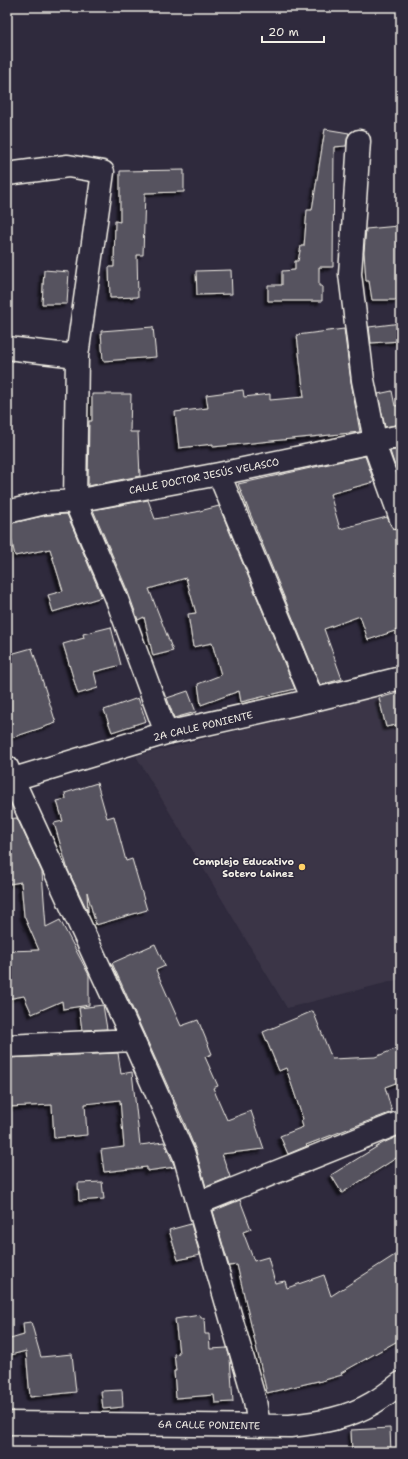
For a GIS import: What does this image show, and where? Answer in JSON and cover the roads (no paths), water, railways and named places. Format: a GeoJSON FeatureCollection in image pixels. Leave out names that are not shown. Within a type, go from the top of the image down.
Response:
{"type":"FeatureCollection","features":[{"type":"Feature","properties":{"kind":"street"},"geometry":{"type":"LineString","coordinates":[[359,141],[350,274],[363,380],[373,441],[401,519]]}},
{"type":"Feature","properties":{"kind":"street"},"geometry":{"type":"LineString","coordinates":[[7,174],[68,166],[103,172],[77,356],[75,501],[116,597],[166,733]]}},
{"type":"Feature","properties":{"kind":"street"},"geometry":{"type":"LineString","coordinates":[[7,348],[77,356]]}},
{"type":"Feature","properties":{"kind":"street","name":"CALLE DOCTOR JESÚS VELASCO"},"geometry":{"type":"LineString","coordinates":[[7,512],[45,503],[75,501],[219,474],[401,436]]}},
{"type":"Feature","properties":{"kind":"street"},"geometry":{"type":"LineString","coordinates":[[219,474],[313,700]]}},
{"type":"Feature","properties":{"kind":"street","name":"2A CALLE PONIENTE"},"geometry":{"type":"LineString","coordinates":[[9,776],[166,733],[313,700],[401,678]]}},
{"type":"Feature","properties":{"kind":"street"},"geometry":{"type":"LineString","coordinates":[[9,776],[134,1040],[184,1155],[255,1401],[259,1426]]}},
{"type":"Feature","properties":{"kind":"street"},"geometry":{"type":"LineString","coordinates":[[7,1046],[134,1040]]}},
{"type":"Feature","properties":{"kind":"street"},"geometry":{"type":"LineString","coordinates":[[198,1203],[401,1122]]}},
{"type":"Feature","properties":{"kind":"street","name":"6A CALLE PONIENTE"},"geometry":{"type":"LineString","coordinates":[[7,1423],[290,1426],[320,1422],[345,1416],[372,1403],[401,1383]]}},
{"type":"Feature","properties":{"kind":"place","name":"Complejo Educativo Sotero Lainez"},"geometry":{"type":"Point","coordinates":[302,867]}}]}
